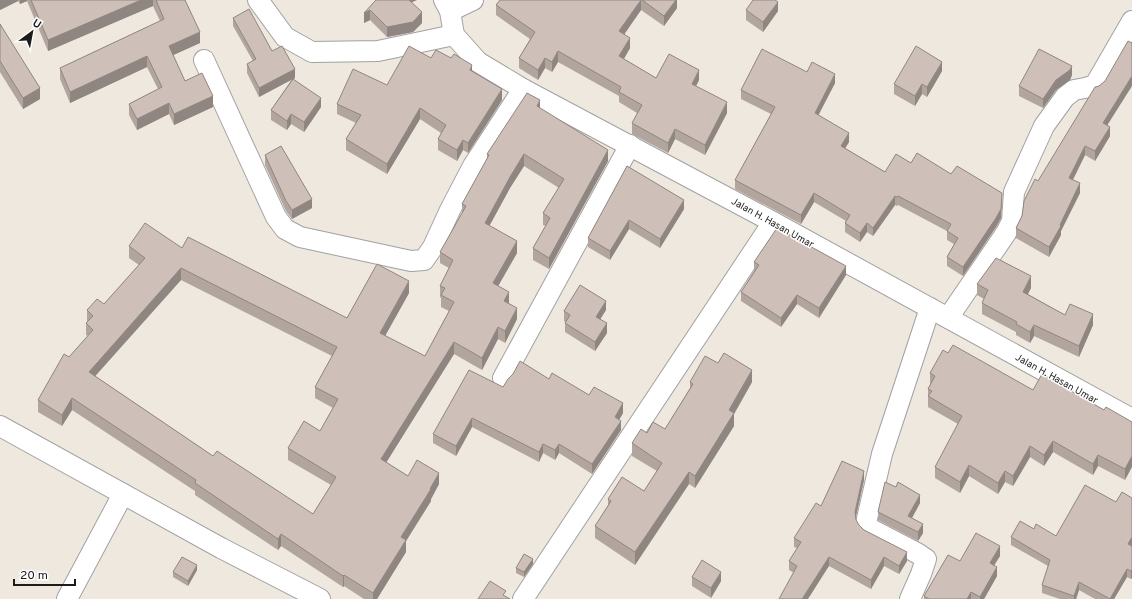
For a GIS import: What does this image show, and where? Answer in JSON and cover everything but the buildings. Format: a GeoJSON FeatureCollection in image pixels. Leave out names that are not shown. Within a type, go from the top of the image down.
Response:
{"type":"FeatureCollection","features":[{"type":"Feature","properties":{"kind":"street"},"geometry":{"type":"LineString","coordinates":[[258,0],[285,37],[312,52],[378,51],[454,35],[447,6],[473,0]]}},
{"type":"Feature","properties":{"kind":"street"},"geometry":{"type":"LineString","coordinates":[[948,318],[1006,233],[1012,221],[1014,192],[1044,126],[1065,97],[1074,90],[1095,85],[1132,21]]}},
{"type":"Feature","properties":{"kind":"street","name":"Jalan H. Hasan Umar"},"geometry":{"type":"LineString","coordinates":[[454,35],[478,62],[523,89],[773,222],[1132,419]]}},
{"type":"Feature","properties":{"kind":"street"},"geometry":{"type":"LineString","coordinates":[[204,60],[276,217],[285,229],[300,237],[410,261],[424,260],[433,247],[473,166],[523,89]]}},
{"type":"Feature","properties":{"kind":"street"},"geometry":{"type":"LineString","coordinates":[[503,378],[630,145]]}},
{"type":"Feature","properties":{"kind":"street"},"geometry":{"type":"LineString","coordinates":[[523,599],[773,222]]}},
{"type":"Feature","properties":{"kind":"street"},"geometry":{"type":"LineString","coordinates":[[910,599],[926,559],[870,528],[866,523],[882,454],[930,308]]}},
{"type":"Feature","properties":{"kind":"street"},"geometry":{"type":"LineString","coordinates":[[0,426],[222,548],[320,599]]}},
{"type":"Feature","properties":{"kind":"street"},"geometry":{"type":"LineString","coordinates":[[66,599],[123,494]]}}]}
